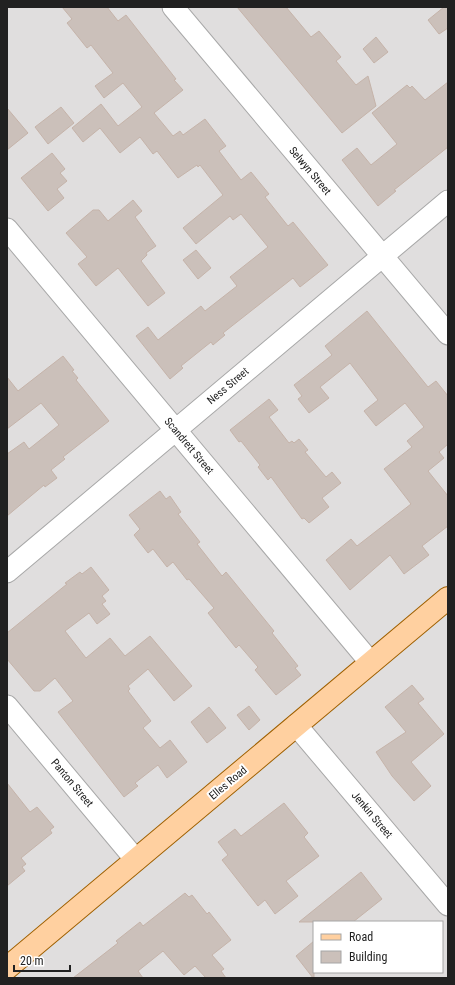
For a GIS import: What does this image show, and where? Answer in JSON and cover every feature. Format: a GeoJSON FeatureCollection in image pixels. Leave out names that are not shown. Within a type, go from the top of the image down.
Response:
{"type":"FeatureCollection","features":[{"type":"Feature","properties":{"kind":"main road","name":"Elles Road"},"geometry":{"type":"LineString","coordinates":[[7,968],[448,598]]}},
{"type":"Feature","properties":{"kind":"street","name":"Selwyn Street"},"geometry":{"type":"LineString","coordinates":[[173,7],[448,334]]}},
{"type":"Feature","properties":{"kind":"street","name":"Ness Street"},"geometry":{"type":"LineString","coordinates":[[7,572],[448,201]]}},
{"type":"Feature","properties":{"kind":"street","name":"Scandrett Street"},"geometry":{"type":"LineString","coordinates":[[7,229],[371,663]]}},
{"type":"Feature","properties":{"kind":"street","name":"Panton Street"},"geometry":{"type":"LineString","coordinates":[[7,706],[136,860]]}},
{"type":"Feature","properties":{"kind":"street","name":"Jenkin Street"},"geometry":{"type":"LineString","coordinates":[[296,725],[448,905]]}},
{"type":"Feature","properties":{"kind":"shaded area"},"geometry":{"type":"Polygon","coordinates":[[[7,7],[448,7],[448,978],[7,978],[7,7]]]}},
{"type":"Feature","properties":{"kind":"building"},"geometry":{"type":"Polygon","coordinates":[[[62,7],[107,7],[118,21],[126,15],[183,90],[154,113],[173,136],[180,131],[183,135],[205,119],[226,146],[219,151],[241,180],[251,172],[269,194],[265,197],[288,226],[293,222],[328,265],[300,287],[293,278],[223,333],[225,335],[213,345],[211,342],[181,366],[183,368],[170,379],[136,336],[148,327],[158,340],[201,306],[205,311],[237,286],[230,277],[268,247],[241,214],[233,220],[230,216],[196,244],[183,228],[223,195],[200,165],[198,167],[197,165],[178,178],[157,151],[153,154],[140,137],[120,153],[100,128],[83,142],[72,128],[101,104],[118,126],[142,107],[123,83],[104,98],[95,86],[113,73],[91,45],[87,48],[67,23],[72,19],[62,7]]]}},
{"type":"Feature","properties":{"kind":"building"},"geometry":{"type":"Polygon","coordinates":[[[237,7],[286,7],[311,37],[319,31],[341,57],[336,61],[356,85],[368,76],[376,106],[342,133],[237,7]]]}},
{"type":"Feature","properties":{"kind":"building"},"geometry":{"type":"Polygon","coordinates":[[[444,7],[448,7],[448,28],[439,34],[428,20],[444,7]]]}},
{"type":"Feature","properties":{"kind":"building"},"geometry":{"type":"Polygon","coordinates":[[[376,37],[388,52],[374,63],[363,49],[376,37]]]}},
{"type":"Feature","properties":{"kind":"building"},"geometry":{"type":"Polygon","coordinates":[[[448,82],[448,147],[394,190],[396,191],[378,206],[342,160],[357,148],[371,165],[397,144],[372,113],[407,85],[410,88],[412,86],[425,100],[448,82]]]}},
{"type":"Feature","properties":{"kind":"building"},"geometry":{"type":"Polygon","coordinates":[[[61,107],[74,123],[48,144],[35,127],[61,107]]]}},
{"type":"Feature","properties":{"kind":"building"},"geometry":{"type":"Polygon","coordinates":[[[7,108],[28,133],[7,150],[7,108]]]}},
{"type":"Feature","properties":{"kind":"building"},"geometry":{"type":"Polygon","coordinates":[[[52,153],[65,169],[60,173],[67,181],[57,189],[64,198],[48,211],[21,178],[52,153]]]}},
{"type":"Feature","properties":{"kind":"building"},"geometry":{"type":"Polygon","coordinates":[[[133,200],[142,211],[135,217],[156,246],[146,253],[147,255],[141,261],[165,293],[148,306],[118,268],[96,286],[78,264],[87,257],[66,233],[93,210],[99,210],[108,221],[133,200]]]}},
{"type":"Feature","properties":{"kind":"building"},"geometry":{"type":"Polygon","coordinates":[[[196,250],[211,268],[198,279],[183,260],[196,250]]]}},
{"type":"Feature","properties":{"kind":"building"},"geometry":{"type":"Polygon","coordinates":[[[367,311],[428,387],[436,381],[448,396],[448,444],[439,452],[444,458],[428,471],[448,496],[448,526],[422,546],[429,555],[404,574],[390,555],[350,590],[326,560],[351,539],[357,546],[411,504],[384,469],[412,447],[407,441],[424,427],[405,403],[376,426],[364,411],[378,400],[350,363],[320,387],[329,398],[309,413],[298,399],[302,396],[294,385],[332,355],[325,346],[367,311]]]}},
{"type":"Feature","properties":{"kind":"building"},"geometry":{"type":"Polygon","coordinates":[[[63,356],[74,370],[72,371],[78,378],[76,380],[109,421],[63,457],[65,459],[51,470],[57,478],[45,487],[44,485],[7,516],[7,454],[24,442],[29,449],[59,425],[41,403],[7,429],[7,377],[18,391],[63,356]]]}},
{"type":"Feature","properties":{"kind":"building"},"geometry":{"type":"Polygon","coordinates":[[[269,399],[278,410],[269,417],[289,443],[292,441],[294,443],[299,439],[308,450],[305,452],[326,477],[332,472],[341,483],[322,498],[329,507],[309,523],[304,518],[302,519],[271,477],[268,480],[258,467],[260,465],[230,430],[269,399]]]}},
{"type":"Feature","properties":{"kind":"building"},"geometry":{"type":"Polygon","coordinates":[[[160,491],[166,499],[170,496],[181,512],[178,514],[200,542],[197,544],[222,576],[226,572],[274,631],[272,633],[298,666],[295,668],[301,675],[276,695],[255,670],[258,667],[239,645],[236,648],[208,613],[214,608],[189,579],[187,580],[173,562],[167,567],[153,549],[148,553],[134,535],[140,529],[129,515],[160,491]]]}},
{"type":"Feature","properties":{"kind":"building"},"geometry":{"type":"Polygon","coordinates":[[[91,567],[109,590],[102,596],[106,601],[102,604],[110,614],[97,624],[89,613],[65,631],[86,658],[110,638],[125,656],[150,636],[192,686],[174,701],[148,669],[128,686],[130,689],[128,691],[151,721],[143,728],[160,748],[170,740],[187,762],[167,778],[158,765],[135,783],[138,786],[124,797],[58,712],[73,701],[55,678],[40,691],[34,691],[7,659],[7,633],[67,584],[65,583],[80,572],[82,574],[91,567]]]}},
{"type":"Feature","properties":{"kind":"building"},"geometry":{"type":"Polygon","coordinates":[[[412,685],[424,699],[418,703],[444,734],[411,762],[431,786],[414,801],[392,776],[376,752],[406,732],[385,707],[412,685]]]}},
{"type":"Feature","properties":{"kind":"building"},"geometry":{"type":"Polygon","coordinates":[[[249,706],[260,720],[249,730],[237,715],[249,706]]]}},
{"type":"Feature","properties":{"kind":"building"},"geometry":{"type":"Polygon","coordinates":[[[209,707],[226,728],[207,743],[191,722],[209,707]]]}},
{"type":"Feature","properties":{"kind":"building"},"geometry":{"type":"Polygon","coordinates":[[[7,783],[30,812],[37,807],[54,827],[50,830],[52,833],[21,858],[26,864],[22,867],[25,871],[7,886],[7,783]]]}},
{"type":"Feature","properties":{"kind":"building"},"geometry":{"type":"Polygon","coordinates":[[[284,803],[308,833],[304,837],[319,856],[286,881],[298,896],[275,914],[265,900],[258,906],[222,860],[228,855],[218,842],[235,829],[241,836],[284,803]]]}},
{"type":"Feature","properties":{"kind":"building"},"geometry":{"type":"Polygon","coordinates":[[[361,872],[382,899],[354,921],[299,922],[361,872]]]}},
{"type":"Feature","properties":{"kind":"building"},"geometry":{"type":"Polygon","coordinates":[[[185,893],[189,897],[192,895],[207,914],[209,912],[231,940],[212,955],[224,969],[221,971],[226,978],[206,978],[195,966],[184,975],[163,951],[138,971],[143,978],[73,978],[118,943],[116,941],[140,922],[143,926],[185,893]]]}},
{"type":"Feature","properties":{"kind":"building"},"geometry":{"type":"Polygon","coordinates":[[[313,942],[314,978],[313,978],[296,956],[313,942]]]}}]}
